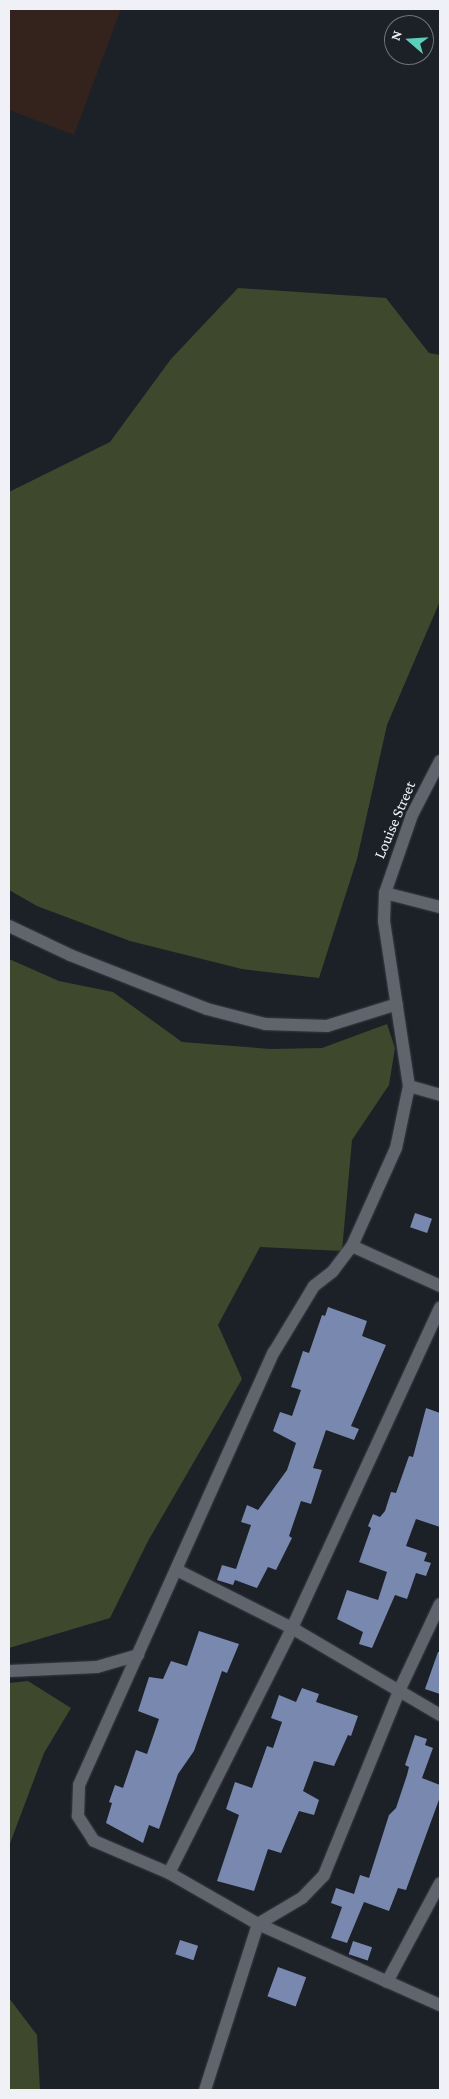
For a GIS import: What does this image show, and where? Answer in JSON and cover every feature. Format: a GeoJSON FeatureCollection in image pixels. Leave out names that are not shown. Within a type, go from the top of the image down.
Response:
{"type":"FeatureCollection","features":[{"type":"Feature","properties":{"kind":"street","name":"Louise Street"},"geometry":{"type":"LineString","coordinates":[[409,1086],[384,921],[385,893],[412,815],[440,761]]}},
{"type":"Feature","properties":{"kind":"street"},"geometry":{"type":"LineString","coordinates":[[385,893],[440,907]]}},
{"type":"Feature","properties":{"kind":"street"},"geometry":{"type":"LineString","coordinates":[[9,926],[70,955],[207,1008],[265,1024],[327,1026],[397,1004]]}},
{"type":"Feature","properties":{"kind":"street"},"geometry":{"type":"LineString","coordinates":[[440,1095],[409,1086],[396,1148],[352,1246],[333,1271],[314,1286],[274,1352],[177,1570],[84,1771],[75,1800],[84,1830],[94,1841],[169,1873],[258,1924],[440,2004]]}},
{"type":"Feature","properties":{"kind":"street"},"geometry":{"type":"LineString","coordinates":[[352,1246],[440,1286]]}},
{"type":"Feature","properties":{"kind":"street"},"geometry":{"type":"LineString","coordinates":[[169,1873],[292,1628],[440,1307]]}},
{"type":"Feature","properties":{"kind":"street"},"geometry":{"type":"LineString","coordinates":[[177,1570],[292,1628],[440,1715]]}},
{"type":"Feature","properties":{"kind":"street"},"geometry":{"type":"LineString","coordinates":[[205,2090],[258,1924],[302,1898],[324,1875],[399,1691],[440,1604]]}},
{"type":"Feature","properties":{"kind":"street"},"geometry":{"type":"LineString","coordinates":[[9,1671],[97,1667],[138,1656]]}},
{"type":"Feature","properties":{"kind":"street"},"geometry":{"type":"LineString","coordinates":[[388,1982],[440,1883]]}},
{"type":"Feature","properties":{"kind":"shaded area"},"geometry":{"type":"Polygon","coordinates":[[[9,9],[121,9],[74,135],[9,110],[9,9]]]}},
{"type":"Feature","properties":{"kind":"green space"},"geometry":{"type":"Polygon","coordinates":[[[238,288],[386,298],[429,353],[440,355],[440,601],[387,725],[357,859],[319,978],[242,969],[130,941],[37,906],[9,890],[9,492],[110,442],[171,359],[238,288]]]}},
{"type":"Feature","properties":{"kind":"green space"},"geometry":{"type":"Polygon","coordinates":[[[9,959],[59,981],[113,992],[182,1042],[271,1049],[322,1048],[387,1024],[395,1048],[389,1085],[352,1140],[342,1251],[260,1247],[218,1325],[242,1379],[148,1541],[110,1618],[9,1648],[9,959]]]}},
{"type":"Feature","properties":{"kind":"green space"},"geometry":{"type":"Polygon","coordinates":[[[28,1681],[71,1708],[44,1753],[9,1846],[9,1683],[28,1681]]]}},
{"type":"Feature","properties":{"kind":"green space"},"geometry":{"type":"Polygon","coordinates":[[[9,1998],[37,2035],[40,2090],[9,2090],[9,1998]]]}},
{"type":"Feature","properties":{"kind":"building"},"geometry":{"type":"Polygon","coordinates":[[[415,1213],[432,1219],[427,1233],[410,1227],[415,1213]]]}},
{"type":"Feature","properties":{"kind":"building"},"geometry":{"type":"Polygon","coordinates":[[[328,1307],[367,1321],[362,1336],[386,1345],[351,1426],[359,1429],[354,1440],[326,1430],[313,1468],[322,1470],[311,1504],[301,1501],[289,1536],[292,1538],[276,1570],[268,1567],[257,1588],[235,1580],[233,1585],[217,1580],[222,1565],[236,1569],[251,1525],[241,1522],[247,1505],[258,1510],[287,1470],[296,1443],[273,1431],[280,1412],[292,1416],[301,1390],[291,1387],[303,1351],[309,1353],[322,1315],[325,1316],[328,1307]]]}},
{"type":"Feature","properties":{"kind":"building"},"geometry":{"type":"Polygon","coordinates":[[[426,1408],[440,1413],[440,1527],[416,1519],[406,1546],[427,1553],[424,1561],[431,1563],[426,1576],[416,1573],[407,1599],[395,1595],[372,1648],[359,1644],[363,1632],[337,1619],[347,1590],[378,1600],[387,1572],[359,1562],[371,1528],[368,1526],[373,1514],[380,1517],[385,1511],[391,1492],[396,1493],[409,1456],[413,1457],[426,1408]]]}},
{"type":"Feature","properties":{"kind":"building"},"geometry":{"type":"Polygon","coordinates":[[[199,1631],[239,1644],[227,1673],[222,1671],[194,1751],[178,1774],[159,1829],[149,1825],[143,1843],[106,1823],[112,1803],[109,1802],[115,1785],[123,1788],[136,1750],[147,1754],[159,1719],[138,1711],[149,1677],[163,1679],[171,1661],[187,1666],[199,1631]]]}},
{"type":"Feature","properties":{"kind":"building"},"geometry":{"type":"Polygon","coordinates":[[[438,1652],[440,1652],[440,1694],[425,1689],[438,1652]]]}},
{"type":"Feature","properties":{"kind":"building"},"geometry":{"type":"Polygon","coordinates":[[[302,1688],[319,1694],[316,1702],[358,1716],[351,1736],[348,1735],[334,1766],[314,1761],[303,1791],[319,1800],[314,1815],[299,1811],[281,1853],[268,1849],[254,1891],[217,1881],[239,1815],[226,1809],[235,1782],[252,1788],[267,1746],[273,1748],[282,1722],[271,1718],[279,1695],[296,1702],[302,1688]]]}},
{"type":"Feature","properties":{"kind":"building"},"geometry":{"type":"Polygon","coordinates":[[[415,1735],[427,1739],[425,1745],[433,1748],[422,1778],[440,1785],[440,1797],[406,1890],[398,1888],[389,1911],[364,1902],[347,1943],[331,1938],[342,1907],[331,1903],[336,1888],[354,1894],[360,1875],[369,1878],[389,1815],[396,1808],[407,1775],[409,1767],[405,1765],[415,1735]]]}},
{"type":"Feature","properties":{"kind":"building"},"geometry":{"type":"Polygon","coordinates":[[[180,1940],[198,1946],[193,1960],[175,1954],[180,1940]]]}},
{"type":"Feature","properties":{"kind":"building"},"geometry":{"type":"Polygon","coordinates":[[[353,1941],[372,1947],[368,1960],[349,1954],[353,1941]]]}},
{"type":"Feature","properties":{"kind":"building"},"geometry":{"type":"Polygon","coordinates":[[[278,1967],[306,1977],[296,2006],[267,1996],[278,1967]]]}}]}
